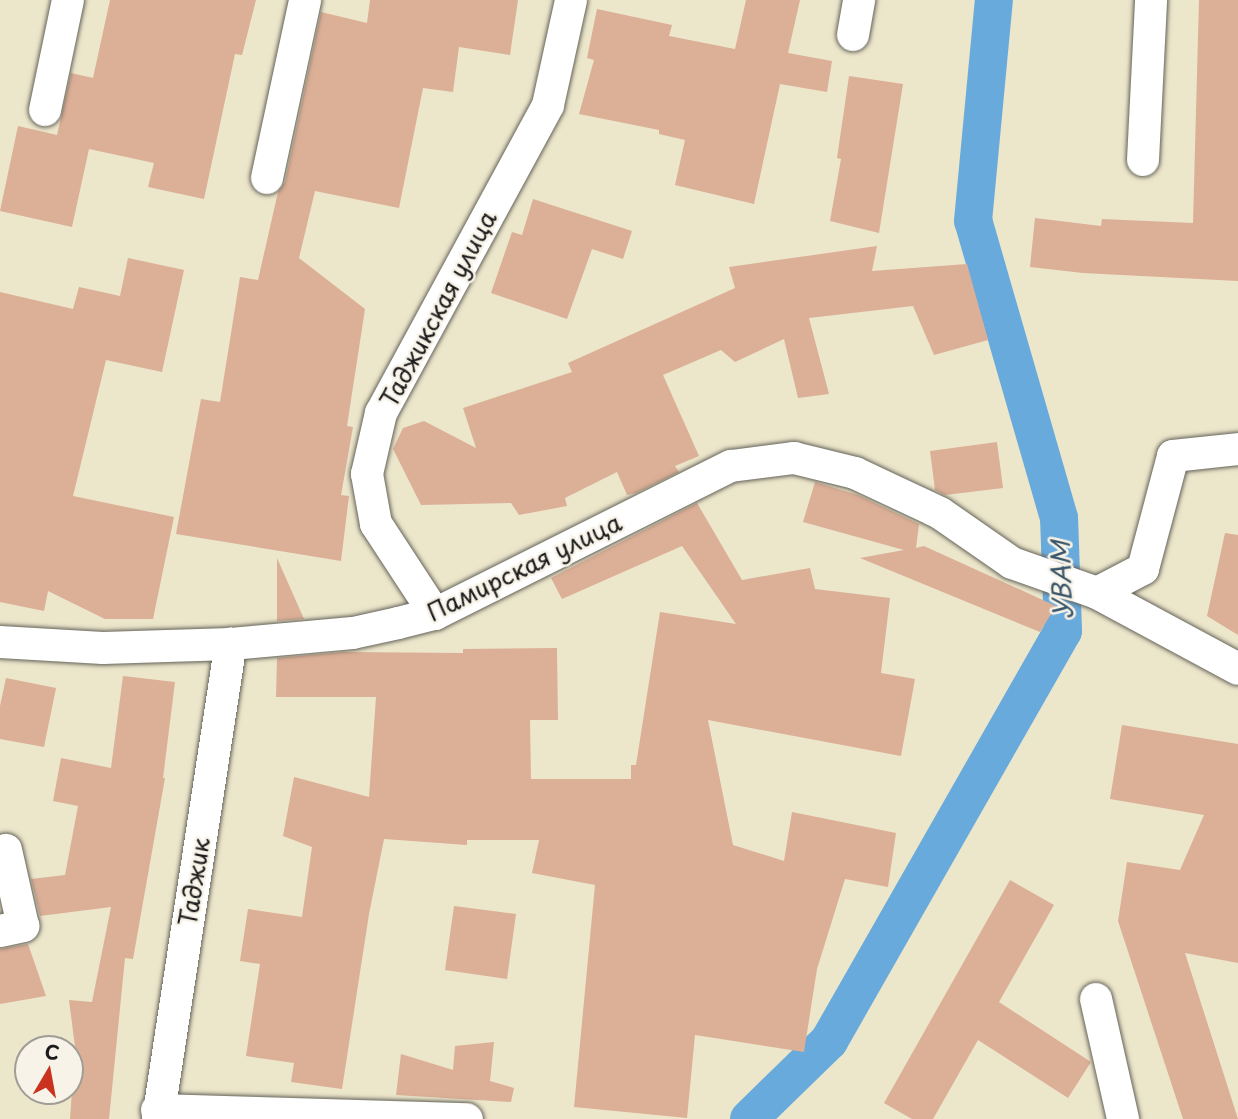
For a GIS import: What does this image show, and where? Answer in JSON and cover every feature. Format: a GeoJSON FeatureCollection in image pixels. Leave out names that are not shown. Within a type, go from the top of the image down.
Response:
{"type":"FeatureCollection","features":[{"type":"Feature","properties":{"kind":"street"},"geometry":{"type":"LineString","coordinates":[[45,110],[68,0]]}},
{"type":"Feature","properties":{"kind":"street"},"geometry":{"type":"LineString","coordinates":[[267,178],[305,0]]}},
{"type":"Feature","properties":{"kind":"street","name":"Таджикская улица"},"geometry":{"type":"LineString","coordinates":[[435,614],[376,524],[367,474],[382,414],[548,105],[571,0]]}},
{"type":"Feature","properties":{"kind":"street"},"geometry":{"type":"LineString","coordinates":[[853,35],[859,0]]}},
{"type":"Feature","properties":{"kind":"street"},"geometry":{"type":"LineString","coordinates":[[1143,160],[1151,0]]}},
{"type":"Feature","properties":{"kind":"street"},"geometry":{"type":"LineString","coordinates":[[1097,593],[1143,569],[1173,456],[1238,449]]}},
{"type":"Feature","properties":{"kind":"street","name":"Памирская улица"},"geometry":{"type":"LineString","coordinates":[[0,642],[103,648],[231,644],[353,633],[435,614],[731,466],[794,458],[855,473],[940,513],[1012,563],[1097,593]]}},
{"type":"Feature","properties":{"kind":"street"},"geometry":{"type":"LineString","coordinates":[[1097,593],[1238,669]]}},
{"type":"Feature","properties":{"kind":"street","name":"Таджик"},"geometry":{"type":"LineString","coordinates":[[158,1114],[231,644]]}},
{"type":"Feature","properties":{"kind":"street"},"geometry":{"type":"LineString","coordinates":[[0,931],[23,926],[6,850]]}},
{"type":"Feature","properties":{"kind":"street"},"geometry":{"type":"LineString","coordinates":[[1096,999],[1123,1119]]}},
{"type":"Feature","properties":{"kind":"street"},"geometry":{"type":"LineString","coordinates":[[158,1114],[467,1119]]}},
{"type":"Feature","properties":{"kind":"building"},"geometry":{"type":"Polygon","coordinates":[[[110,0],[256,0],[242,55],[235,54],[204,199],[148,187],[154,163],[89,149],[72,227],[0,211],[18,126],[57,135],[71,73],[93,78],[110,0]]]}},
{"type":"Feature","properties":{"kind":"building"},"geometry":{"type":"Polygon","coordinates":[[[370,0],[518,0],[510,55],[459,47],[453,92],[423,88],[399,208],[315,191],[299,258],[365,309],[347,426],[353,427],[341,495],[349,496],[341,561],[176,534],[201,399],[220,402],[240,277],[258,280],[278,192],[285,182],[321,12],[367,23],[370,0]]]}},
{"type":"Feature","properties":{"kind":"building"},"geometry":{"type":"Polygon","coordinates":[[[746,0],[800,0],[788,53],[832,61],[827,92],[780,84],[754,204],[675,185],[685,140],[659,134],[659,130],[579,114],[594,60],[587,58],[597,9],[672,25],[669,36],[735,49],[746,0]]]}},
{"type":"Feature","properties":{"kind":"building"},"geometry":{"type":"Polygon","coordinates":[[[1199,0],[1238,0],[1238,281],[1083,273],[1030,267],[1035,218],[1101,226],[1102,219],[1193,223],[1199,0]]]}},
{"type":"Feature","properties":{"kind":"building"},"geometry":{"type":"Polygon","coordinates":[[[849,76],[903,84],[879,233],[830,221],[841,159],[837,158],[849,76]]]}},
{"type":"Feature","properties":{"kind":"building"},"geometry":{"type":"Polygon","coordinates":[[[533,199],[632,231],[623,259],[592,249],[567,319],[491,293],[512,232],[522,235],[533,199]]]}},
{"type":"Feature","properties":{"kind":"building"},"geometry":{"type":"Polygon","coordinates":[[[877,246],[872,271],[967,264],[988,340],[934,355],[913,306],[809,318],[829,394],[798,398],[784,339],[735,362],[721,350],[663,375],[699,456],[675,466],[679,472],[636,493],[627,495],[617,472],[565,498],[567,506],[519,515],[511,503],[421,505],[393,449],[403,428],[424,421],[476,448],[463,408],[572,372],[568,363],[735,288],[729,267],[877,246]]]}},
{"type":"Feature","properties":{"kind":"building"},"geometry":{"type":"Polygon","coordinates":[[[128,258],[184,270],[162,372],[106,360],[73,496],[174,517],[153,619],[105,619],[48,591],[44,611],[0,602],[0,292],[73,309],[79,287],[120,296],[128,258]]]}},
{"type":"Feature","properties":{"kind":"building"},"geometry":{"type":"Polygon","coordinates":[[[997,442],[1003,488],[945,495],[935,490],[930,451],[997,442]]]}},
{"type":"Feature","properties":{"kind":"building"},"geometry":{"type":"Polygon","coordinates":[[[815,482],[858,495],[919,524],[916,548],[924,546],[1056,606],[1040,632],[860,558],[904,550],[803,522],[815,482]]]}},
{"type":"Feature","properties":{"kind":"building"},"geometry":{"type":"Polygon","coordinates":[[[697,503],[742,580],[810,568],[815,589],[890,598],[881,673],[915,679],[901,756],[708,720],[733,845],[784,861],[792,812],[896,833],[888,887],[845,879],[817,969],[804,1052],[695,1035],[687,1118],[574,1107],[595,885],[532,873],[539,840],[467,840],[467,845],[384,839],[369,914],[342,1089],[291,1082],[294,1063],[246,1056],[260,964],[240,961],[248,909],[302,917],[312,847],[283,836],[294,777],[369,797],[376,697],[276,697],[277,658],[343,652],[463,653],[463,649],[557,648],[558,720],[530,720],[531,779],[631,779],[631,765],[636,765],[660,612],[736,624],[682,546],[562,599],[551,578],[697,503]]]}},
{"type":"Feature","properties":{"kind":"building"},"geometry":{"type":"Polygon","coordinates":[[[1225,533],[1238,535],[1238,635],[1207,616],[1225,533]]]}},
{"type":"Feature","properties":{"kind":"building"},"geometry":{"type":"Polygon","coordinates":[[[277,558],[304,619],[277,621],[277,558]]]}},
{"type":"Feature","properties":{"kind":"building"},"geometry":{"type":"Polygon","coordinates":[[[123,676],[175,682],[165,778],[133,959],[125,958],[109,1119],[70,1119],[71,1105],[84,1105],[84,1035],[73,1035],[69,1000],[92,1002],[111,907],[40,916],[31,879],[65,875],[78,806],[53,801],[61,758],[111,768],[123,676]]]}},
{"type":"Feature","properties":{"kind":"building"},"geometry":{"type":"Polygon","coordinates":[[[6,678],[56,688],[44,747],[0,739],[0,706],[6,678]]]}},
{"type":"Feature","properties":{"kind":"building"},"geometry":{"type":"Polygon","coordinates":[[[1122,725],[1238,744],[1238,963],[1185,953],[1238,1119],[1183,1119],[1118,921],[1127,862],[1180,870],[1204,815],[1110,799],[1122,725]]]}},
{"type":"Feature","properties":{"kind":"building"},"geometry":{"type":"Polygon","coordinates":[[[1010,880],[1054,905],[999,1002],[1091,1062],[1068,1098],[978,1040],[933,1119],[912,1119],[884,1103],[1010,880]]]}},
{"type":"Feature","properties":{"kind":"building"},"geometry":{"type":"Polygon","coordinates":[[[454,906],[516,914],[507,979],[445,970],[454,906]]]}},
{"type":"Feature","properties":{"kind":"building"},"geometry":{"type":"Polygon","coordinates":[[[28,944],[46,996],[0,1004],[0,949],[28,944]]]}},
{"type":"Feature","properties":{"kind":"building"},"geometry":{"type":"Polygon","coordinates":[[[494,1042],[490,1081],[514,1088],[511,1102],[396,1095],[401,1054],[453,1070],[455,1046],[494,1042]]]}},
{"type":"Feature","properties":{"kind":"waterway","name":"УВАМ"},"geometry":{"type":"LineString","coordinates":[[749,1119],[829,1041],[1063,631],[1059,518],[973,221],[994,0]]}}]}
